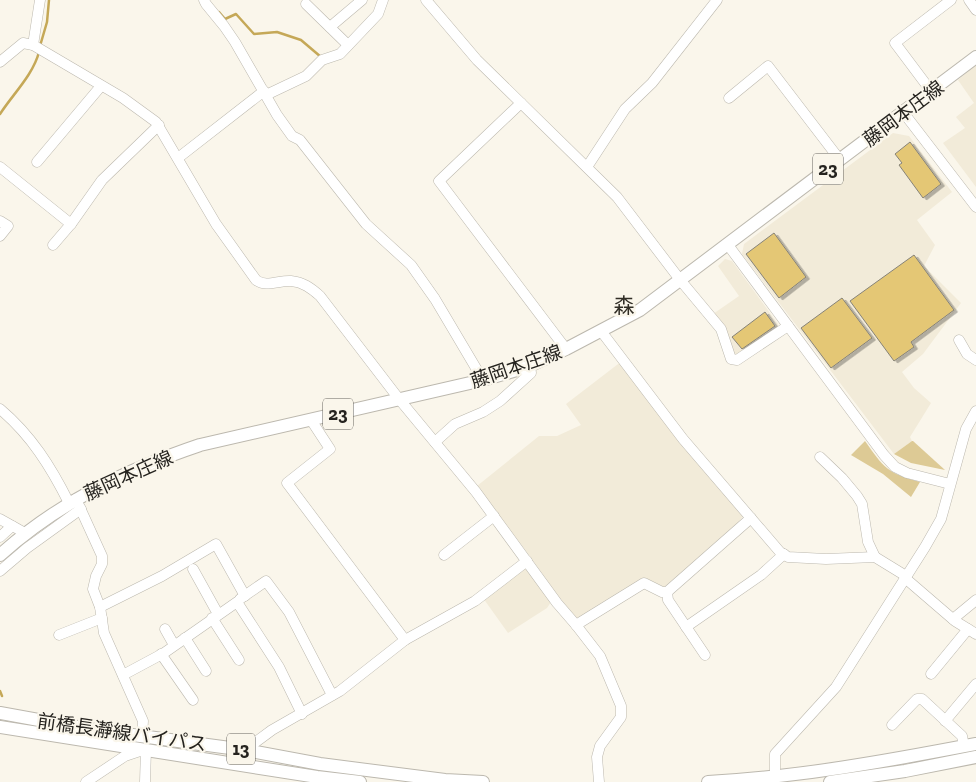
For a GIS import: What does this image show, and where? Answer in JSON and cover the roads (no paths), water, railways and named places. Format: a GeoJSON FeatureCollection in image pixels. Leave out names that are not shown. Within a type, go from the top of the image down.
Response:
{"type":"FeatureCollection","features":[{"type":"Feature","properties":{"kind":"main road","name":"藤岡本庄線"},"geometry":{"type":"LineString","coordinates":[[0,555],[25,533],[76,504],[119,476],[164,457],[200,445],[484,380],[530,365],[566,349],[640,310],[681,281],[976,57]]}},
{"type":"Feature","properties":{"kind":"main road","name":"前橋長瀞線バイパス"},"geometry":{"type":"LineString","coordinates":[[0,713],[88,729],[245,750],[320,764],[445,780],[483,782]]}},
{"type":"Feature","properties":{"kind":"main road","name":"前橋長瀞線バイパス"},"geometry":{"type":"LineString","coordinates":[[0,727],[317,777],[360,782]]}},
{"type":"Feature","properties":{"kind":"main road"},"geometry":{"type":"LineString","coordinates":[[708,782],[775,777],[895,760],[970,745]]}},
{"type":"Feature","properties":{"kind":"main road"},"geometry":{"type":"LineString","coordinates":[[830,782],[905,771],[976,756]]}},
{"type":"Feature","properties":{"kind":"street"},"geometry":{"type":"LineString","coordinates":[[33,45],[40,0]]}},
{"type":"Feature","properties":{"kind":"street"},"geometry":{"type":"LineString","coordinates":[[204,0],[224,26],[277,115],[292,136],[300,140],[366,224],[411,264],[435,299],[484,380]]}},
{"type":"Feature","properties":{"kind":"street"},"geometry":{"type":"LineString","coordinates":[[330,27],[362,0]]}},
{"type":"Feature","properties":{"kind":"street"},"geometry":{"type":"LineString","coordinates":[[178,158],[265,93],[306,76],[322,60],[340,54],[378,14],[383,0]]}},
{"type":"Feature","properties":{"kind":"street"},"geometry":{"type":"LineString","coordinates":[[426,0],[477,60],[617,197],[681,281],[721,329],[731,359],[736,360],[788,326]]}},
{"type":"Feature","properties":{"kind":"street"},"geometry":{"type":"LineString","coordinates":[[587,167],[625,108],[652,83],[717,0]]}},
{"type":"Feature","properties":{"kind":"street"},"geometry":{"type":"LineString","coordinates":[[931,91],[895,43],[951,0]]}},
{"type":"Feature","properties":{"kind":"street"},"geometry":{"type":"LineString","coordinates":[[969,0],[976,10]]}},
{"type":"Feature","properties":{"kind":"street"},"geometry":{"type":"LineString","coordinates":[[306,4],[348,45]]}},
{"type":"Feature","properties":{"kind":"street"},"geometry":{"type":"LineString","coordinates":[[0,62],[23,43],[33,45],[123,98],[159,125],[216,224],[256,280],[265,284],[289,281],[309,286],[320,296],[400,400],[494,516],[557,604],[600,656],[621,706],[621,717],[600,746],[597,757],[599,782]]}},
{"type":"Feature","properties":{"kind":"street"},"geometry":{"type":"LineString","coordinates":[[729,98],[768,66],[840,160]]}},
{"type":"Feature","properties":{"kind":"street"},"geometry":{"type":"LineString","coordinates":[[37,162],[101,86]]}},
{"type":"Feature","properties":{"kind":"street"},"geometry":{"type":"LineString","coordinates":[[521,103],[439,181],[566,349]]}},
{"type":"Feature","properties":{"kind":"street"},"geometry":{"type":"LineString","coordinates":[[903,112],[976,207]]}},
{"type":"Feature","properties":{"kind":"street"},"geometry":{"type":"LineString","coordinates":[[53,245],[71,224],[102,180],[159,125]]}},
{"type":"Feature","properties":{"kind":"street"},"geometry":{"type":"LineString","coordinates":[[0,167],[71,224]]}},
{"type":"Feature","properties":{"kind":"street"},"geometry":{"type":"LineString","coordinates":[[0,221],[8,226],[0,236]]}},
{"type":"Feature","properties":{"kind":"street"},"geometry":{"type":"LineString","coordinates":[[728,245],[894,467],[907,473],[950,484]]}},
{"type":"Feature","properties":{"kind":"street"},"geometry":{"type":"LineString","coordinates":[[601,330],[682,438],[784,554],[788,557],[807,558],[875,557]]}},
{"type":"Feature","properties":{"kind":"street"},"geometry":{"type":"LineString","coordinates":[[959,340],[967,354],[976,360]]}},
{"type":"Feature","properties":{"kind":"street"},"geometry":{"type":"LineString","coordinates":[[435,442],[455,424],[483,412],[500,401],[531,373],[530,365]]}},
{"type":"Feature","properties":{"kind":"street"},"geometry":{"type":"LineString","coordinates":[[0,409],[17,424],[38,448],[76,504],[102,556],[102,564],[96,576],[94,589],[100,607],[104,633],[143,721],[142,736]]}},
{"type":"Feature","properties":{"kind":"street"},"geometry":{"type":"LineString","coordinates":[[775,777],[775,754],[836,687],[941,519],[966,429],[976,411]]}},
{"type":"Feature","properties":{"kind":"street"},"geometry":{"type":"LineString","coordinates":[[311,420],[330,449],[287,483],[404,640]]}},
{"type":"Feature","properties":{"kind":"street"},"geometry":{"type":"LineString","coordinates":[[820,457],[842,478],[862,504],[868,542],[875,557],[906,577],[953,619],[972,631],[931,674]]}},
{"type":"Feature","properties":{"kind":"street"},"geometry":{"type":"LineString","coordinates":[[0,571],[76,504]]}},
{"type":"Feature","properties":{"kind":"street"},"geometry":{"type":"LineString","coordinates":[[444,555],[494,516]]}},
{"type":"Feature","properties":{"kind":"street"},"geometry":{"type":"LineString","coordinates":[[576,625],[644,583],[662,592],[667,592],[751,518]]}},
{"type":"Feature","properties":{"kind":"street"},"geometry":{"type":"LineString","coordinates":[[0,519],[25,533]]}},
{"type":"Feature","properties":{"kind":"street"},"geometry":{"type":"LineString","coordinates":[[0,537],[12,526]]}},
{"type":"Feature","properties":{"kind":"street"},"geometry":{"type":"LineString","coordinates":[[100,607],[162,576],[216,544],[241,599],[279,667],[302,714]]}},
{"type":"Feature","properties":{"kind":"street"},"geometry":{"type":"LineString","coordinates":[[686,627],[761,575],[784,554]]}},
{"type":"Feature","properties":{"kind":"street"},"geometry":{"type":"LineString","coordinates":[[245,750],[272,730],[332,695],[404,640],[475,601],[527,561]]}},
{"type":"Feature","properties":{"kind":"street"},"geometry":{"type":"LineString","coordinates":[[193,569],[215,616],[239,660]]}},
{"type":"Feature","properties":{"kind":"street"},"geometry":{"type":"LineString","coordinates":[[123,675],[161,654],[266,581],[289,612],[332,695]]}},
{"type":"Feature","properties":{"kind":"street"},"geometry":{"type":"LineString","coordinates":[[667,592],[668,600],[705,655]]}},
{"type":"Feature","properties":{"kind":"street"},"geometry":{"type":"LineString","coordinates":[[953,619],[976,600]]}},
{"type":"Feature","properties":{"kind":"street"},"geometry":{"type":"LineString","coordinates":[[59,634],[102,618]]}},
{"type":"Feature","properties":{"kind":"street"},"geometry":{"type":"LineString","coordinates":[[165,629],[174,645]]}},
{"type":"Feature","properties":{"kind":"street"},"geometry":{"type":"LineString","coordinates":[[185,638],[206,671]]}},
{"type":"Feature","properties":{"kind":"street"},"geometry":{"type":"LineString","coordinates":[[161,654],[192,700]]}},
{"type":"Feature","properties":{"kind":"street"},"geometry":{"type":"LineString","coordinates":[[945,721],[976,684]]}},
{"type":"Feature","properties":{"kind":"street"},"geometry":{"type":"LineString","coordinates":[[892,725],[917,700],[922,699],[970,745]]}},
{"type":"Feature","properties":{"kind":"street"},"geometry":{"type":"LineString","coordinates":[[86,782],[125,756],[146,749],[145,782]]}},
{"type":"Feature","properties":{"kind":"waterway"},"geometry":{"type":"LineString","coordinates":[[40,46],[47,22],[49,0]]}},
{"type":"Feature","properties":{"kind":"waterway"},"geometry":{"type":"LineString","coordinates":[[219,12],[225,19],[236,14],[254,34],[277,32],[301,40],[321,57]]}},
{"type":"Feature","properties":{"kind":"waterway"},"geometry":{"type":"LineString","coordinates":[[0,114],[32,69],[39,52]]}},
{"type":"Feature","properties":{"kind":"waterway"},"geometry":{"type":"LineString","coordinates":[[0,691],[2,696]]}},
{"type":"Feature","properties":{"kind":"district","name":"森"},"geometry":{"type":"Point","coordinates":[624,306]}}]}
